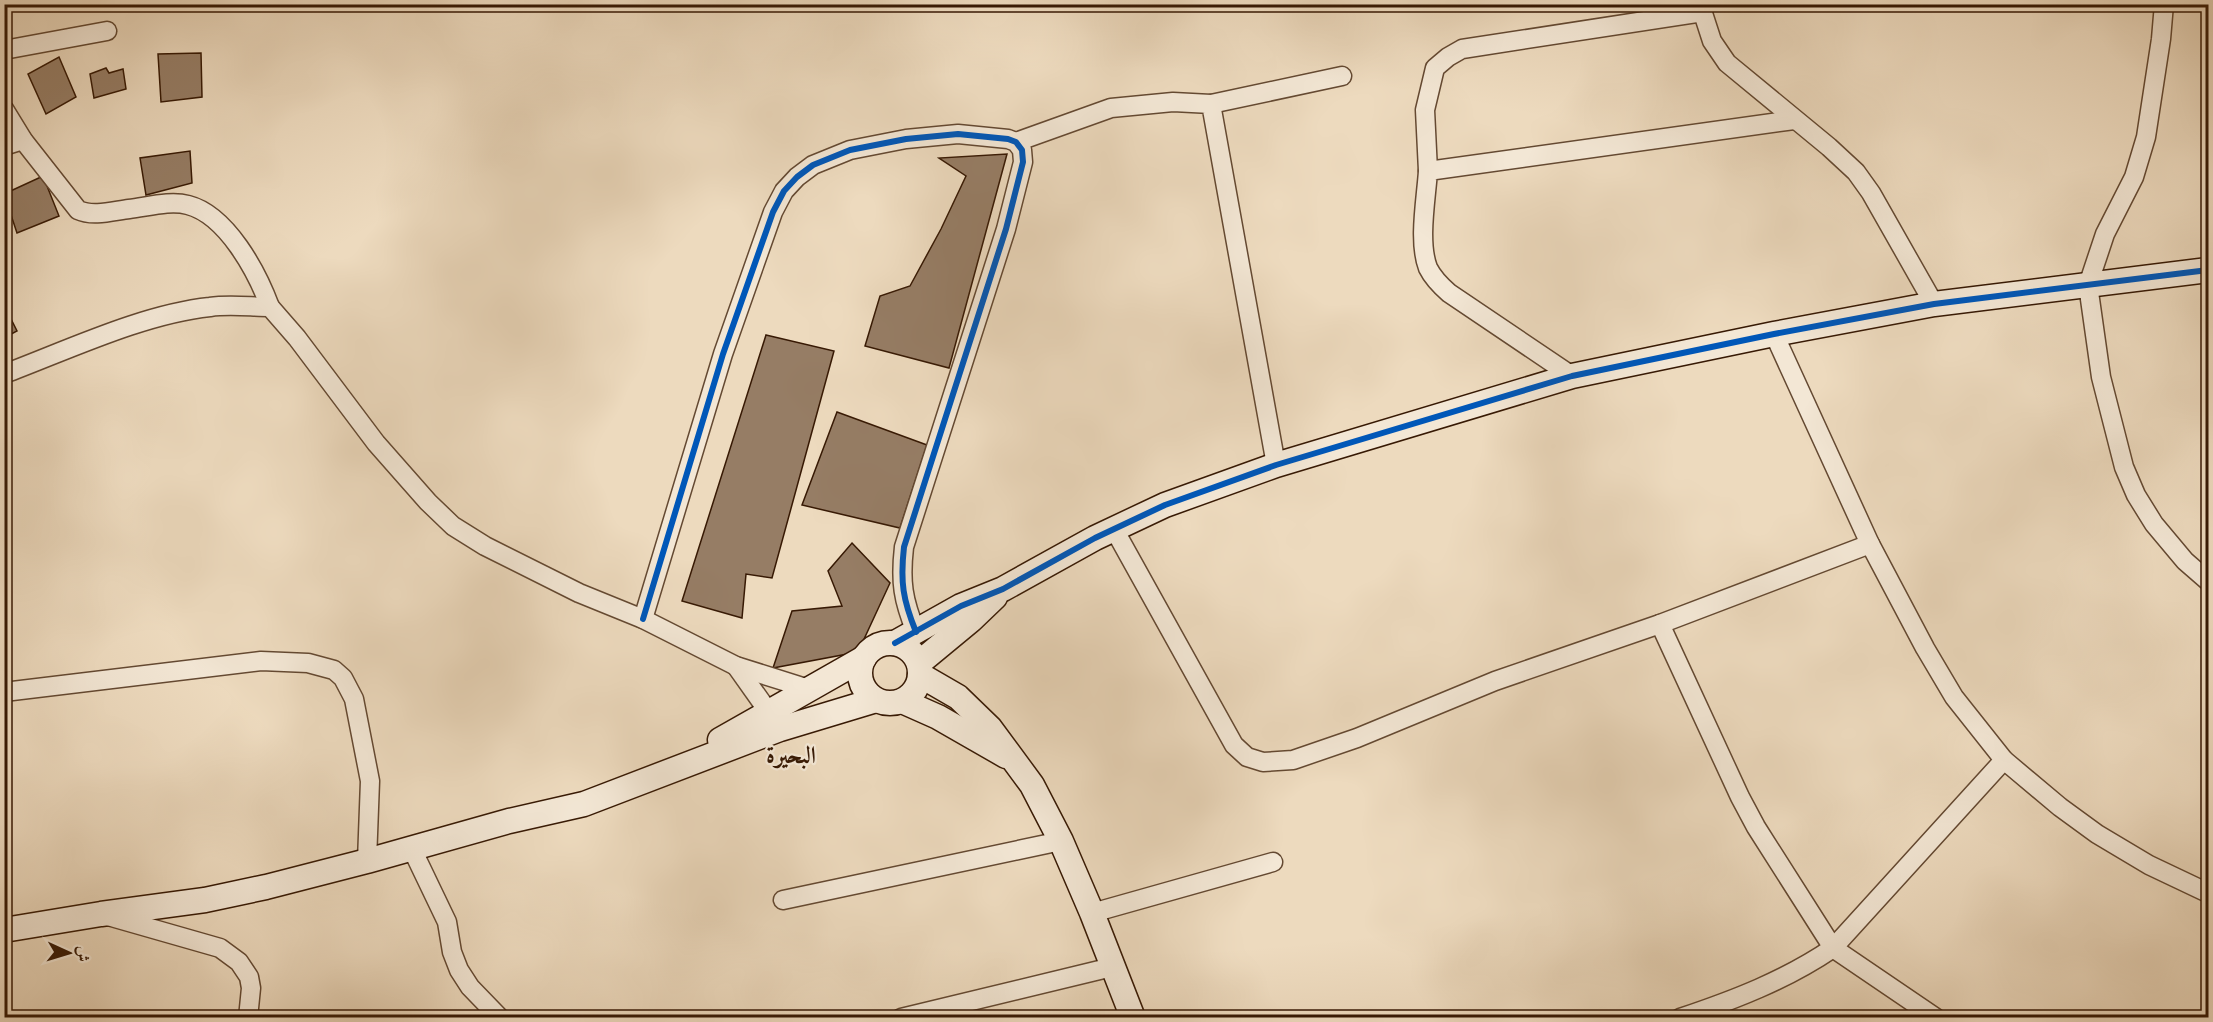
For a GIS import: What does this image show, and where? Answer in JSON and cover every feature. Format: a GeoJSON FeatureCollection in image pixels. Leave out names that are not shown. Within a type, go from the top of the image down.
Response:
{"type":"FeatureCollection","features":[{"type":"Feature","properties":{"kind":"street"},"geometry":{"type":"LineString","coordinates":[[2164,4],[2146,137],[2134,177],[2105,234],[2088,285],[2101,376],[2124,467],[2136,495],[2154,524],[2185,561],[2208,581]]}},
{"type":"Feature","properties":{"kind":"street"},"geometry":{"type":"LineString","coordinates":[[1572,376],[1449,293],[1437,282],[1429,270],[1423,249],[1428,171],[1425,110],[1435,68],[1462,49],[1702,8],[1712,41],[1727,63],[1856,172],[1871,193],[1934,304]]}},
{"type":"Feature","properties":{"kind":"street"},"geometry":{"type":"LineString","coordinates":[[4,50],[107,31]]}},
{"type":"Feature","properties":{"kind":"street"},"geometry":{"type":"LineString","coordinates":[[643,619],[723,354],[773,212],[784,191],[797,177],[813,165],[850,150],[906,139],[958,134],[996,136],[1016,142],[1111,108],[1173,102],[1211,104],[1342,76]]}},
{"type":"Feature","properties":{"kind":"street"},"geometry":{"type":"LineString","coordinates":[[1211,104],[1276,465]]}},
{"type":"Feature","properties":{"kind":"street"},"geometry":{"type":"LineString","coordinates":[[4,110],[22,140],[74,207],[84,213],[104,213],[170,204],[186,205],[212,218],[249,260],[260,280],[270,307],[297,338],[376,443],[428,502],[453,526],[485,546],[568,588],[643,619],[736,666],[809,688]]}},
{"type":"Feature","properties":{"kind":"street"},"geometry":{"type":"LineString","coordinates":[[1428,171],[1794,120]]}},
{"type":"Feature","properties":{"kind":"street"},"geometry":{"type":"LineString","coordinates":[[4,146],[22,140]]}},
{"type":"Feature","properties":{"kind":"street"},"geometry":{"type":"LineString","coordinates":[[1016,142],[1022,150],[1023,162],[1006,229],[904,547],[901,572],[906,638],[920,669],[963,702],[990,728],[1032,785],[1092,913],[1112,967],[1133,1013]]}},
{"type":"Feature","properties":{"kind":"street"},"geometry":{"type":"LineString","coordinates":[[775,720],[809,688],[864,658],[872,649],[906,638],[961,606],[1003,589],[1114,529],[1165,505],[1276,465],[1572,376],[1934,304],[2208,270]]}},
{"type":"Feature","properties":{"kind":"street"},"geometry":{"type":"LineString","coordinates":[[4,374],[127,328],[176,313],[211,306],[270,307]]}},
{"type":"Feature","properties":{"kind":"street"},"geometry":{"type":"LineString","coordinates":[[1774,334],[1870,544],[1925,648],[1948,687],[2004,760],[2060,807],[2097,834],[2149,865],[2208,893]]}},
{"type":"Feature","properties":{"kind":"street"},"geometry":{"type":"LineString","coordinates":[[1114,529],[1234,745],[1247,757],[1263,762],[1293,760],[1357,738],[1495,681],[1660,624],[1870,544]]}},
{"type":"Feature","properties":{"kind":"street"},"geometry":{"type":"LineString","coordinates":[[864,658],[861,676],[868,694],[876,700],[889,703],[902,701],[915,690],[920,669],[1003,589]]}},
{"type":"Feature","properties":{"kind":"street"},"geometry":{"type":"LineString","coordinates":[[1660,624],[1740,797],[1780,866],[1833,948],[1936,1017]]}},
{"type":"Feature","properties":{"kind":"street"},"geometry":{"type":"LineString","coordinates":[[4,692],[261,661],[308,663],[334,670],[343,678],[354,699],[370,781],[367,861]]}},
{"type":"Feature","properties":{"kind":"street"},"geometry":{"type":"LineString","coordinates":[[736,666],[775,720]]}},
{"type":"Feature","properties":{"kind":"street"},"geometry":{"type":"LineString","coordinates":[[4,930],[205,900],[266,887],[509,821],[584,804],[664,773],[775,720],[876,700]]}},
{"type":"Feature","properties":{"kind":"street"},"geometry":{"type":"LineString","coordinates":[[902,701],[938,717],[1011,759]]}},
{"type":"Feature","properties":{"kind":"street"},"geometry":{"type":"LineString","coordinates":[[1680,1017],[1716,1006],[1768,985],[1805,967],[1833,948],[2004,760]]}},
{"type":"Feature","properties":{"kind":"street"},"geometry":{"type":"LineString","coordinates":[[783,900],[1060,841]]}},
{"type":"Feature","properties":{"kind":"street"},"geometry":{"type":"LineString","coordinates":[[412,849],[447,922],[452,952],[459,970],[470,987],[500,1017]]}},
{"type":"Feature","properties":{"kind":"street"},"geometry":{"type":"LineString","coordinates":[[1092,913],[1273,862]]}},
{"type":"Feature","properties":{"kind":"street"},"geometry":{"type":"LineString","coordinates":[[101,914],[220,948],[239,962],[249,977],[252,988],[248,1017]]}},
{"type":"Feature","properties":{"kind":"street"},"geometry":{"type":"LineString","coordinates":[[901,1017],[1112,967]]}},
{"type":"Feature","properties":{"kind":"building"},"geometry":{"type":"Polygon","coordinates":[[[201,53],[202,97],[161,102],[158,54],[201,53]]]}},
{"type":"Feature","properties":{"kind":"building"},"geometry":{"type":"Polygon","coordinates":[[[59,57],[76,97],[46,114],[28,74],[59,57]]]}},
{"type":"Feature","properties":{"kind":"building"},"geometry":{"type":"Polygon","coordinates":[[[106,68],[109,73],[123,69],[126,89],[94,98],[90,74],[106,68]]]}},
{"type":"Feature","properties":{"kind":"building"},"geometry":{"type":"Polygon","coordinates":[[[190,151],[192,183],[146,195],[140,158],[190,151]]]}},
{"type":"Feature","properties":{"kind":"building"},"geometry":{"type":"Polygon","coordinates":[[[1007,154],[949,368],[865,346],[880,296],[910,286],[966,176],[939,158],[1007,154]]]}},
{"type":"Feature","properties":{"kind":"building"},"geometry":{"type":"Polygon","coordinates":[[[43,176],[59,216],[17,233],[4,194],[43,176]]]}},
{"type":"Feature","properties":{"kind":"building"},"geometry":{"type":"Polygon","coordinates":[[[4,305],[17,331],[4,338],[4,305]]]}},
{"type":"Feature","properties":{"kind":"building"},"geometry":{"type":"Polygon","coordinates":[[[766,335],[834,351],[772,578],[746,574],[742,618],[682,601],[766,335]]]}},
{"type":"Feature","properties":{"kind":"building"},"geometry":{"type":"Polygon","coordinates":[[[837,412],[927,445],[900,528],[802,505],[837,412]]]}},
{"type":"Feature","properties":{"kind":"building"},"geometry":{"type":"Polygon","coordinates":[[[852,543],[890,583],[858,652],[773,668],[792,611],[842,606],[828,571],[852,543]]]}},
{"type":"Feature","properties":{"kind":"cycle path"},"geometry":{"type":"LineString","coordinates":[[643,619],[723,354],[773,212],[784,191],[813,165],[850,150],[906,139],[958,134],[1008,139],[1016,142],[1022,150],[1023,162],[1006,229],[904,547],[902,571],[904,591],[916,632]]}},
{"type":"Feature","properties":{"kind":"cycle path"},"geometry":{"type":"LineString","coordinates":[[895,643],[961,606],[1003,589],[1095,538],[1165,505],[1276,465],[1572,376],[1934,304],[2208,270]]}},
{"type":"Feature","properties":{"kind":"district","name":"البحيرة"},"geometry":{"type":"Point","coordinates":[791,755]}}]}
